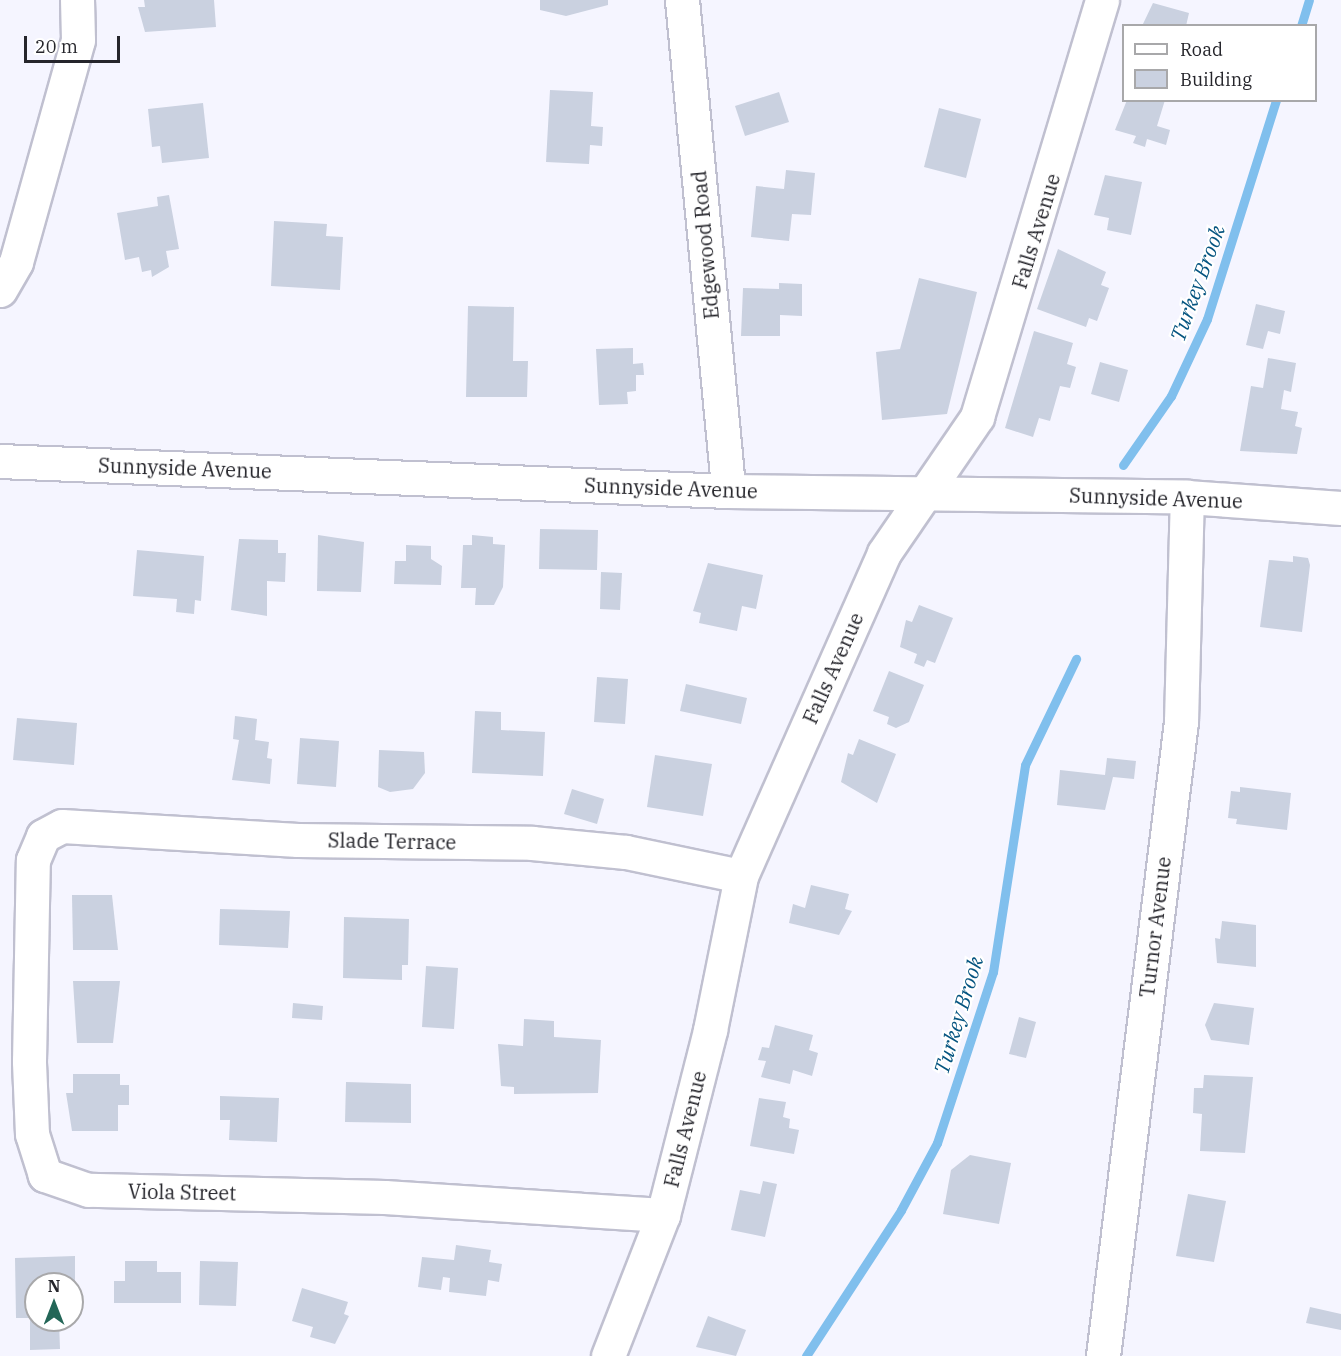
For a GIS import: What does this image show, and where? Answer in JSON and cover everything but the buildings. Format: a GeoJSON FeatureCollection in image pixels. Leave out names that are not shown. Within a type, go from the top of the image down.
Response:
{"type":"FeatureCollection","features":[{"type":"Feature","properties":{"kind":"street"},"geometry":{"type":"LineString","coordinates":[[0,290],[16,262],[78,40],[77,0]]}},
{"type":"Feature","properties":{"kind":"street","name":"Edgewood Road"},"geometry":{"type":"LineString","coordinates":[[682,0],[728,490]]}},
{"type":"Feature","properties":{"kind":"street","name":"Falls Avenue"},"geometry":{"type":"LineString","coordinates":[[608,1356],[663,1215],[710,1030],[741,876],[884,553],[921,494],[977,417],[1102,0]]}},
{"type":"Feature","properties":{"kind":"street","name":"Sunnyside Avenue"},"geometry":{"type":"LineString","coordinates":[[0,461],[728,490],[1187,497],[1341,508]]}},
{"type":"Feature","properties":{"kind":"street","name":"Turnor Avenue"},"geometry":{"type":"LineString","coordinates":[[1103,1356],[1180,722],[1187,497]]}},
{"type":"Feature","properties":{"kind":"street","name":"Slade Terrace"},"geometry":{"type":"LineString","coordinates":[[43,836],[62,826],[298,840],[531,843],[626,852],[741,876]]}},
{"type":"Feature","properties":{"kind":"street","name":"Viola Street"},"geometry":{"type":"LineString","coordinates":[[43,836],[33,860],[29,1061],[32,1134],[45,1175],[88,1190],[385,1197],[663,1215]]}},
{"type":"Feature","properties":{"kind":"waterway","name":"Turkey Brook"},"geometry":{"type":"LineString","coordinates":[[1302,24],[1309,0]]}},
{"type":"Feature","properties":{"kind":"waterway","name":"Turkey Brook"},"geometry":{"type":"LineString","coordinates":[[1123,465],[1171,396],[1207,319],[1275,102]]}},
{"type":"Feature","properties":{"kind":"waterway","name":"Turkey Brook"},"geometry":{"type":"LineString","coordinates":[[806,1356],[901,1210],[937,1143],[993,972],[1025,765],[1076,659]]}}]}
